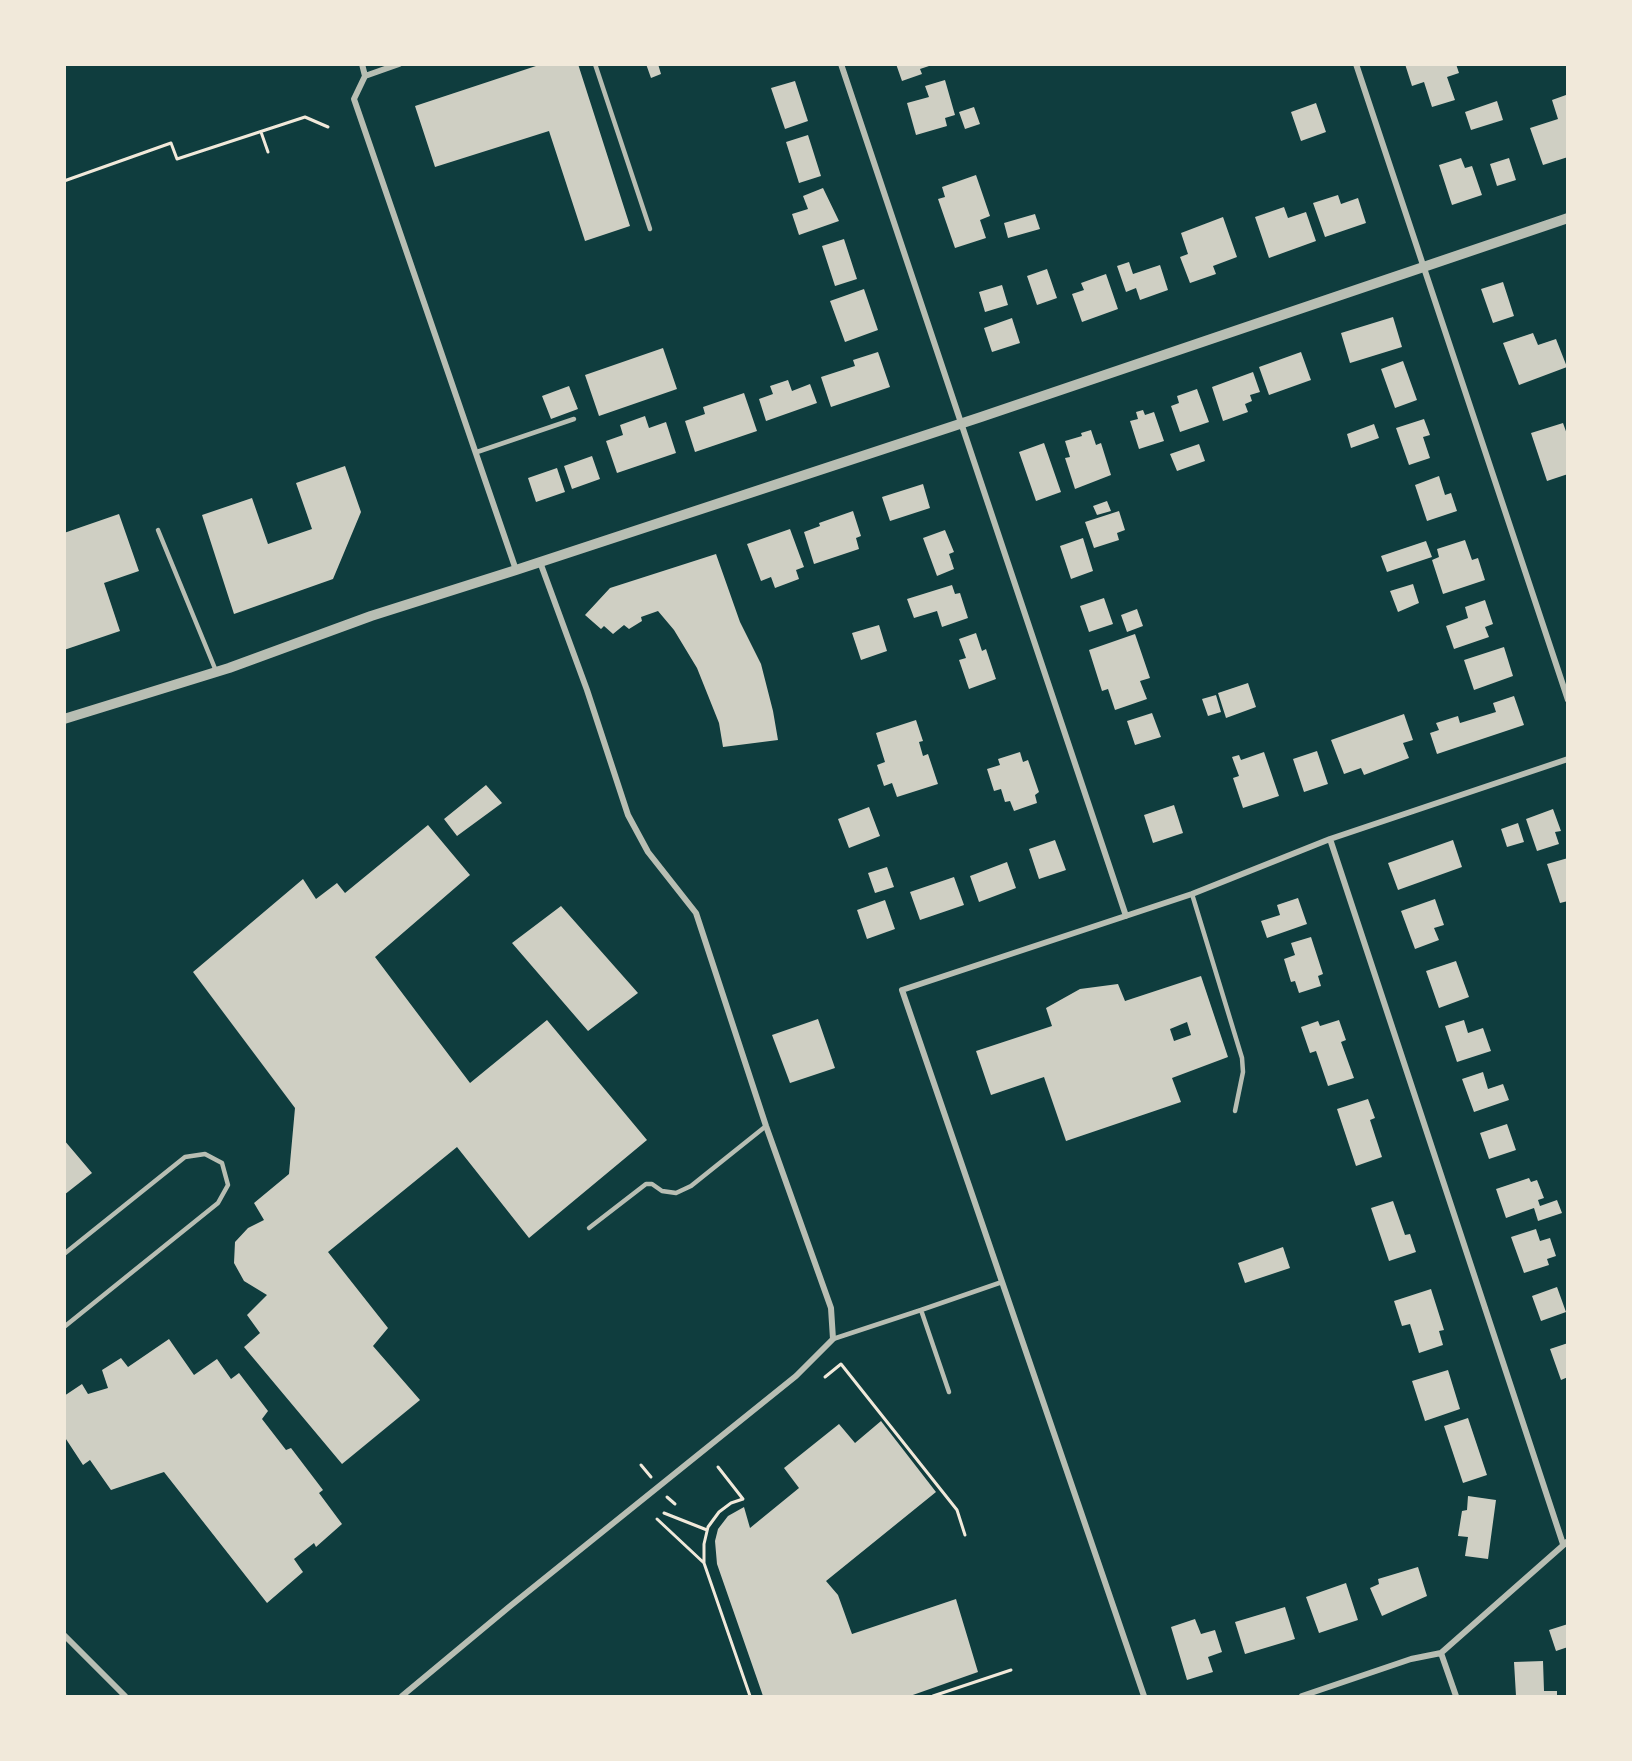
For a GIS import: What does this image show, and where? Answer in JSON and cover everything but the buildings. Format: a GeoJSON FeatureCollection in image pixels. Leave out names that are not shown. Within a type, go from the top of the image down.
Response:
{"type":"FeatureCollection","features":[{"type":"Feature","properties":{"kind":"street"},"geometry":{"type":"LineString","coordinates":[[362,64],[365,76],[354,99],[516,570]]}},
{"type":"Feature","properties":{"kind":"street"},"geometry":{"type":"LineString","coordinates":[[365,76],[399,64]]}},
{"type":"Feature","properties":{"kind":"street"},"geometry":{"type":"LineString","coordinates":[[840,64],[1126,916]]}},
{"type":"Feature","properties":{"kind":"street"},"geometry":{"type":"LineString","coordinates":[[1356,64],[1568,700]]}},
{"type":"Feature","properties":{"kind":"street"},"geometry":{"type":"LineString","coordinates":[[64,719],[216,671],[371,616],[961,424],[1568,218]]}},
{"type":"Feature","properties":{"kind":"street"},"geometry":{"type":"LineString","coordinates":[[402,1696],[796,1376],[833,1339],[831,1308],[766,1126],[696,913],[648,852],[628,814],[587,690],[540,562]]}},
{"type":"Feature","properties":{"kind":"street"},"geometry":{"type":"LineString","coordinates":[[1144,1696],[902,990],[1192,894],[1330,839],[1568,759]]}},
{"type":"Feature","properties":{"kind":"street"},"geometry":{"type":"LineString","coordinates":[[1302,1696],[1411,1659],[1441,1653],[1565,1542],[1330,839]]}},
{"type":"Feature","properties":{"kind":"street"},"geometry":{"type":"LineString","coordinates":[[64,1635],[125,1696]]}},
{"type":"Feature","properties":{"kind":"street"},"geometry":{"type":"LineString","coordinates":[[1441,1653],[1456,1696]]}},
{"type":"Feature","properties":{"kind":"lane"},"geometry":{"type":"LineString","coordinates":[[596,64],[650,229]]}},
{"type":"Feature","properties":{"kind":"lane"},"geometry":{"type":"LineString","coordinates":[[477,452],[574,419]]}},
{"type":"Feature","properties":{"kind":"lane"},"geometry":{"type":"LineString","coordinates":[[158,530],[216,671]]}},
{"type":"Feature","properties":{"kind":"lane"},"geometry":{"type":"LineString","coordinates":[[1192,894],[1242,1058],[1243,1072],[1235,1111]]}},
{"type":"Feature","properties":{"kind":"lane"},"geometry":{"type":"LineString","coordinates":[[589,1228],[646,1184],[652,1184],[662,1191],[676,1193],[691,1186],[766,1126]]}},
{"type":"Feature","properties":{"kind":"lane"},"geometry":{"type":"LineString","coordinates":[[64,1254],[185,1157],[205,1154],[222,1163],[228,1185],[218,1203],[64,1327]]}},
{"type":"Feature","properties":{"kind":"lane"},"geometry":{"type":"LineString","coordinates":[[833,1339],[1002,1282]]}},
{"type":"Feature","properties":{"kind":"lane"},"geometry":{"type":"LineString","coordinates":[[921,1310],[949,1392]]}},
{"type":"Feature","properties":{"kind":"path"},"geometry":{"type":"LineString","coordinates":[[64,181],[171,143],[177,159],[305,117],[328,127]]}},
{"type":"Feature","properties":{"kind":"path"},"geometry":{"type":"LineString","coordinates":[[261,132],[268,152]]}},
{"type":"Feature","properties":{"kind":"path"},"geometry":{"type":"LineString","coordinates":[[825,1377],[841,1364],[957,1510],[965,1536]]}},
{"type":"Feature","properties":{"kind":"path"},"geometry":{"type":"LineString","coordinates":[[641,1465],[651,1477]]}},
{"type":"Feature","properties":{"kind":"path"},"geometry":{"type":"LineString","coordinates":[[717,1467],[743,1499],[731,1503],[719,1512],[707,1530],[704,1563],[750,1696]]}},
{"type":"Feature","properties":{"kind":"path"},"geometry":{"type":"LineString","coordinates":[[668,1497],[675,1504]]}},
{"type":"Feature","properties":{"kind":"path"},"geometry":{"type":"LineString","coordinates":[[664,1513],[707,1530]]}},
{"type":"Feature","properties":{"kind":"path"},"geometry":{"type":"LineString","coordinates":[[657,1519],[704,1563]]}},
{"type":"Feature","properties":{"kind":"path"},"geometry":{"type":"LineString","coordinates":[[933,1696],[1011,1670]]}}]}
